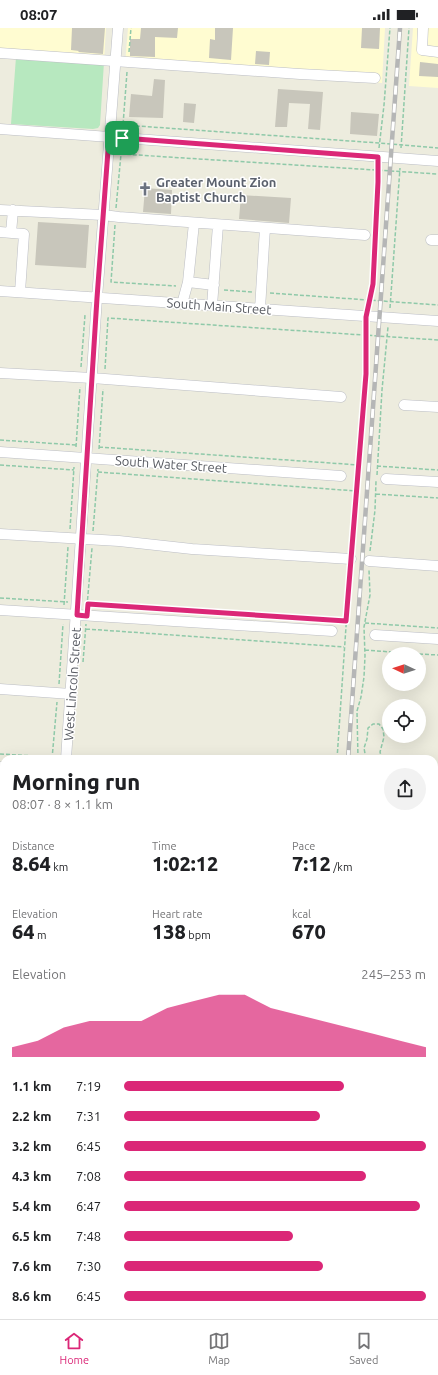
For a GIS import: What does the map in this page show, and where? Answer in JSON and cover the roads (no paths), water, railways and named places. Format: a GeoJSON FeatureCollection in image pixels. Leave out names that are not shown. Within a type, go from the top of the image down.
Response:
{"type":"FeatureCollection","features":[{"type":"Feature","properties":{"kind":"street","name":"West Lincoln Street"},"geometry":{"type":"LineString","coordinates":[[66,755],[71,694],[81,629],[83,603],[82,539],[86,471],[97,298],[118,28]]}},
{"type":"Feature","properties":{"kind":"street"},"geometry":{"type":"LineString","coordinates":[[423,28],[422,50],[438,52]]}},
{"type":"Feature","properties":{"kind":"street"},"geometry":{"type":"LineString","coordinates":[[0,53],[375,78]]}},
{"type":"Feature","properties":{"kind":"street"},"geometry":{"type":"LineString","coordinates":[[0,129],[438,161]]}},
{"type":"Feature","properties":{"kind":"street"},"geometry":{"type":"LineString","coordinates":[[0,210],[103,215],[218,225],[365,235]]}},
{"type":"Feature","properties":{"kind":"street"},"geometry":{"type":"LineString","coordinates":[[11,233],[13,210]]}},
{"type":"Feature","properties":{"kind":"street"},"geometry":{"type":"LineString","coordinates":[[182,304],[188,282],[194,223]]}},
{"type":"Feature","properties":{"kind":"street"},"geometry":{"type":"LineString","coordinates":[[212,306],[218,225]]}},
{"type":"Feature","properties":{"kind":"street"},"geometry":{"type":"LineString","coordinates":[[260,309],[264,228]]}},
{"type":"Feature","properties":{"kind":"street"},"geometry":{"type":"LineString","coordinates":[[0,232],[24,234],[20,292]]}},
{"type":"Feature","properties":{"kind":"street"},"geometry":{"type":"LineString","coordinates":[[188,282],[214,285]]}},
{"type":"Feature","properties":{"kind":"street","name":"South Main Street"},"geometry":{"type":"LineString","coordinates":[[0,291],[438,321]]}},
{"type":"Feature","properties":{"kind":"street"},"geometry":{"type":"LineString","coordinates":[[0,373],[92,378],[341,397]]}},
{"type":"Feature","properties":{"kind":"street"},"geometry":{"type":"LineString","coordinates":[[404,405],[438,407]]}},
{"type":"Feature","properties":{"kind":"street","name":"South Water Street"},"geometry":{"type":"LineString","coordinates":[[0,452],[341,476]]}},
{"type":"Feature","properties":{"kind":"street"},"geometry":{"type":"LineString","coordinates":[[386,479],[438,482]]}},
{"type":"Feature","properties":{"kind":"street"},"geometry":{"type":"LineString","coordinates":[[0,534],[119,541],[192,549],[351,559]]}},
{"type":"Feature","properties":{"kind":"street"},"geometry":{"type":"LineString","coordinates":[[369,561],[438,566]]}},
{"type":"Feature","properties":{"kind":"street"},"geometry":{"type":"LineString","coordinates":[[0,610],[332,632]]}},
{"type":"Feature","properties":{"kind":"street"},"geometry":{"type":"LineString","coordinates":[[375,635],[438,639]]}},
{"type":"Feature","properties":{"kind":"street"},"geometry":{"type":"LineString","coordinates":[[0,690],[71,694]]}},
{"type":"Feature","properties":{"kind":"railway"},"geometry":{"type":"LineString","coordinates":[[348,755],[400,28]]}},
{"type":"Feature","properties":{"kind":"place","name":"Greater Mount Zion Baptist Church"},"geometry":{"type":"Point","coordinates":[145,189]}}]}
